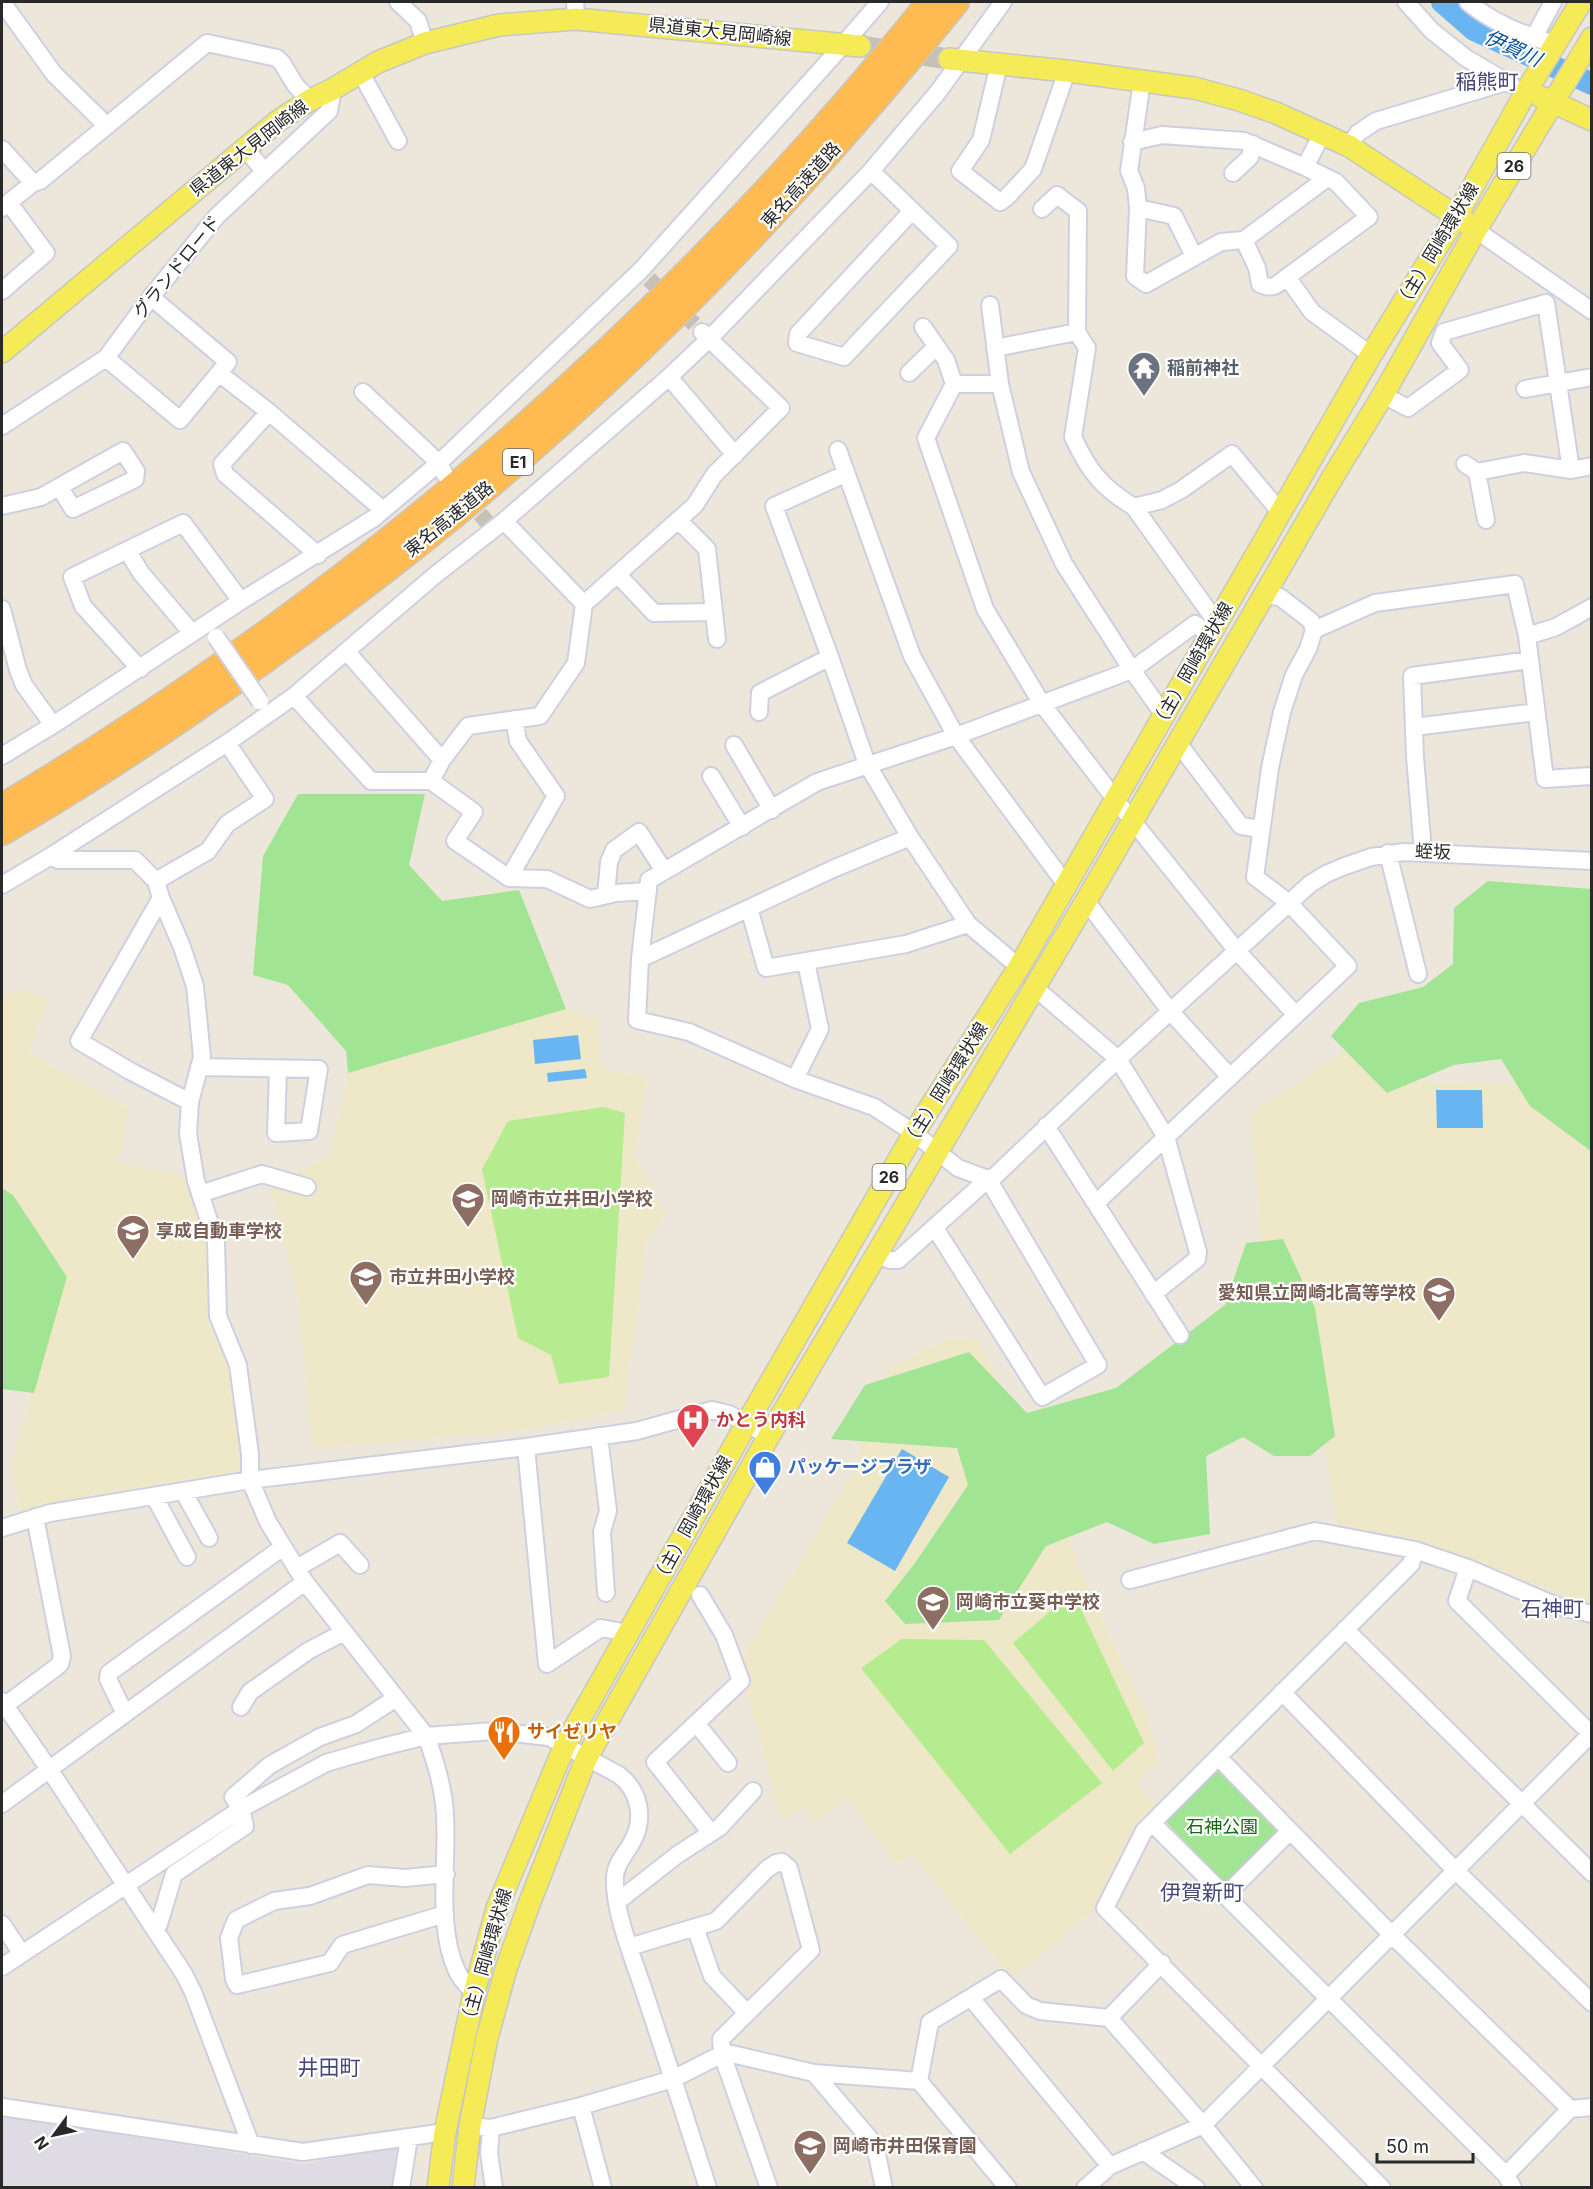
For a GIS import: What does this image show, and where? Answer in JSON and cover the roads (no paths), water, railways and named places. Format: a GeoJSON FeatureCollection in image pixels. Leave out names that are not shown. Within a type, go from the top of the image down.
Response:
{"type":"FeatureCollection","features":[{"type":"Feature","properties":{"kind":"highway","name":"東名高速道路"},"geometry":{"type":"LineString","coordinates":[[2,806],[200,681],[393,536],[521,429],[622,337],[715,245],[802,152],[929,2]]}},
{"type":"Feature","properties":{"kind":"highway","name":"東名高速道路"},"geometry":{"type":"LineString","coordinates":[[2,833],[118,762],[212,699],[343,604],[444,524],[535,447],[638,354],[730,261],[834,149],[895,79],[957,2]]}},
{"type":"Feature","properties":{"kind":"main road","name":"26"},"geometry":{"type":"LineString","coordinates":[[1527,90],[1581,2]]}},
{"type":"Feature","properties":{"kind":"main road","name":"県道東大見岡崎線"},"geometry":{"type":"LineString","coordinates":[[2,352],[245,148],[310,100],[378,62],[425,43],[576,10],[852,45]]}},
{"type":"Feature","properties":{"kind":"main road","name":"26"},"geometry":{"type":"LineString","coordinates":[[1552,102],[1589,47]]}},
{"type":"Feature","properties":{"kind":"main road"},"geometry":{"type":"LineString","coordinates":[[955,60],[1067,71],[1194,88],[1239,100],[1276,113],[1349,146],[1457,215],[1476,230]]}},
{"type":"Feature","properties":{"kind":"main road"},"geometry":{"type":"LineString","coordinates":[[1527,90],[1592,120]]}},
{"type":"Feature","properties":{"kind":"main road","name":"（主）岡崎環状線"},"geometry":{"type":"LineString","coordinates":[[438,2187],[445,2132],[474,1993],[497,1908],[565,1745],[914,1133],[1019,967],[1067,886],[1371,355],[1457,215],[1527,90]]}},
{"type":"Feature","properties":{"kind":"main road","name":"（主）岡崎環状線"},"geometry":{"type":"LineString","coordinates":[[463,2187],[481,2127],[488,2038],[506,1969],[586,1759],[770,1436],[1086,901],[1263,595],[1383,395],[1476,230],[1552,102]]}},
{"type":"Feature","properties":{"kind":"street"},"geometry":{"type":"LineString","coordinates":[[2,2],[54,74],[107,126]]}},
{"type":"Feature","properties":{"kind":"street"},"geometry":{"type":"LineString","coordinates":[[398,2],[417,21],[425,43]]}},
{"type":"Feature","properties":{"kind":"street"},"geometry":{"type":"LineString","coordinates":[[2,756],[140,669],[192,633],[212,631],[241,601],[318,555],[442,469],[645,274],[852,45],[880,2]]}},
{"type":"Feature","properties":{"kind":"street"},"geometry":{"type":"LineString","coordinates":[[5,877],[51,856],[269,716],[669,377],[705,335],[871,171],[938,92],[955,60],[1003,2]]}},
{"type":"Feature","properties":{"kind":"street"},"geometry":{"type":"LineString","coordinates":[[1406,2],[1432,31],[1466,57],[1506,82],[1527,90]]}},
{"type":"Feature","properties":{"kind":"street"},"geometry":{"type":"LineString","coordinates":[[1468,2],[1504,26],[1555,44]]}},
{"type":"Feature","properties":{"kind":"street"},"geometry":{"type":"LineString","coordinates":[[1534,38],[1553,2]]}},
{"type":"Feature","properties":{"kind":"street"},"geometry":{"type":"LineString","coordinates":[[2,291],[46,253],[5,206],[33,183],[40,181],[207,43],[213,42],[277,58],[296,86],[310,100]]}},
{"type":"Feature","properties":{"kind":"street"},"geometry":{"type":"LineString","coordinates":[[999,64],[981,140],[960,171],[1000,202],[1033,169],[1067,71]]}},
{"type":"Feature","properties":{"kind":"street"},"geometry":{"type":"LineString","coordinates":[[361,73],[398,141]]}},
{"type":"Feature","properties":{"kind":"street"},"geometry":{"type":"LineString","coordinates":[[1142,81],[1129,171],[1136,188],[1138,208],[1135,276],[1146,284],[1221,242],[1244,240],[1327,178]]}},
{"type":"Feature","properties":{"kind":"street"},"geometry":{"type":"LineString","coordinates":[[1349,146],[1358,133],[1376,121],[1506,82]]}},
{"type":"Feature","properties":{"kind":"street","name":"グランドロード"},"geometry":{"type":"LineString","coordinates":[[2,426],[106,357],[217,216],[329,111],[333,89]]}},
{"type":"Feature","properties":{"kind":"street"},"geometry":{"type":"LineString","coordinates":[[1305,166],[1322,134]]}},
{"type":"Feature","properties":{"kind":"street"},"geometry":{"type":"LineString","coordinates":[[1132,142],[1162,135],[1227,139],[1253,144],[1336,182],[1369,217],[1275,287],[1268,288],[1260,284],[1257,268],[1244,240]]}},
{"type":"Feature","properties":{"kind":"street"},"geometry":{"type":"LineString","coordinates":[[1233,173],[1250,157],[1253,144]]}},
{"type":"Feature","properties":{"kind":"street"},"geometry":{"type":"LineString","coordinates":[[245,148],[264,171]]}},
{"type":"Feature","properties":{"kind":"street"},"geometry":{"type":"LineString","coordinates":[[2,150],[33,183]]}},
{"type":"Feature","properties":{"kind":"street"},"geometry":{"type":"LineString","coordinates":[[871,171],[912,210],[949,246],[844,357],[797,343],[798,334],[912,210]]}},
{"type":"Feature","properties":{"kind":"street"},"geometry":{"type":"LineString","coordinates":[[1042,209],[1057,195],[1078,211],[1077,332],[1087,348],[1073,437],[1089,468],[1116,497],[1134,507],[1213,629]]}},
{"type":"Feature","properties":{"kind":"street"},"geometry":{"type":"LineString","coordinates":[[1138,208],[1174,216],[1194,256]]}},
{"type":"Feature","properties":{"kind":"street"},"geometry":{"type":"LineString","coordinates":[[1476,230],[1592,311]]}},
{"type":"Feature","properties":{"kind":"street"},"geometry":{"type":"LineString","coordinates":[[1287,277],[1312,312],[1371,355]]}},
{"type":"Feature","properties":{"kind":"street"},"geometry":{"type":"LineString","coordinates":[[1383,395],[1408,408],[1460,370],[1440,343],[1444,332],[1546,303],[1592,294]]}},
{"type":"Feature","properties":{"kind":"street"},"geometry":{"type":"LineString","coordinates":[[106,357],[180,420],[220,374],[228,362],[151,297]]}},
{"type":"Feature","properties":{"kind":"street"},"geometry":{"type":"LineString","coordinates":[[1546,303],[1571,470]]}},
{"type":"Feature","properties":{"kind":"street"},"geometry":{"type":"LineString","coordinates":[[990,305],[1000,384],[1021,472],[1064,564],[1132,670],[1164,715]]}},
{"type":"Feature","properties":{"kind":"street"},"geometry":{"type":"LineString","coordinates":[[923,327],[946,360],[954,384],[926,438],[985,609],[1042,704],[1115,799],[1238,951],[1296,1015]]}},
{"type":"Feature","properties":{"kind":"street"},"geometry":{"type":"LineString","coordinates":[[995,348],[1077,332]]}},
{"type":"Feature","properties":{"kind":"street"},"geometry":{"type":"LineString","coordinates":[[431,781],[442,760],[468,726],[540,716],[576,663],[584,604],[679,521],[695,505],[714,475],[781,408],[705,335]]}},
{"type":"Feature","properties":{"kind":"street"},"geometry":{"type":"LineString","coordinates":[[909,373],[936,347]]}},
{"type":"Feature","properties":{"kind":"street"},"geometry":{"type":"LineString","coordinates":[[220,374],[269,412],[384,510]]}},
{"type":"Feature","properties":{"kind":"street"},"geometry":{"type":"LineString","coordinates":[[669,377],[735,455]]}},
{"type":"Feature","properties":{"kind":"street"},"geometry":{"type":"LineString","coordinates":[[1525,389],[1592,377]]}},
{"type":"Feature","properties":{"kind":"street"},"geometry":{"type":"LineString","coordinates":[[954,384],[1000,384]]}},
{"type":"Feature","properties":{"kind":"street"},"geometry":{"type":"LineString","coordinates":[[363,392],[442,469]]}},
{"type":"Feature","properties":{"kind":"street"},"geometry":{"type":"LineString","coordinates":[[269,412],[222,464],[225,474],[318,555]]}},
{"type":"Feature","properties":{"kind":"street"},"geometry":{"type":"LineString","coordinates":[[838,450],[912,656],[956,736],[1067,886]]}},
{"type":"Feature","properties":{"kind":"street"},"geometry":{"type":"LineString","coordinates":[[1134,507],[1162,500],[1232,454],[1281,513]]}},
{"type":"Feature","properties":{"kind":"street"},"geometry":{"type":"LineString","coordinates":[[1486,520],[1471,468],[1524,463],[1571,470],[1592,466]]}},
{"type":"Feature","properties":{"kind":"street"},"geometry":{"type":"LineString","coordinates":[[845,474],[774,506],[867,764],[910,837],[968,924],[1019,967]]}},
{"type":"Feature","properties":{"kind":"street"},"geometry":{"type":"LineString","coordinates":[[2,506],[41,497],[60,488]]}},
{"type":"Feature","properties":{"kind":"street"},"geometry":{"type":"LineString","coordinates":[[679,521],[707,549],[717,639]]}},
{"type":"Feature","properties":{"kind":"street"},"geometry":{"type":"LineString","coordinates":[[140,669],[83,606],[72,577],[183,523],[241,601]]}},
{"type":"Feature","properties":{"kind":"street"},"geometry":{"type":"LineString","coordinates":[[494,524],[584,604]]}},
{"type":"Feature","properties":{"kind":"street"},"geometry":{"type":"LineString","coordinates":[[127,550],[141,573],[192,633]]}},
{"type":"Feature","properties":{"kind":"street"},"geometry":{"type":"LineString","coordinates":[[618,575],[654,613],[714,612]]}},
{"type":"Feature","properties":{"kind":"street"},"geometry":{"type":"LineString","coordinates":[[1314,630],[1376,603],[1515,584],[1527,636],[1545,779],[1592,776]]}},
{"type":"Feature","properties":{"kind":"street"},"geometry":{"type":"LineString","coordinates":[[1096,1203],[1348,966],[1289,903],[1255,877],[1270,768],[1282,712],[1294,675],[1308,649],[1314,630],[1311,621],[1280,597],[1263,595]]}},
{"type":"Feature","properties":{"kind":"street"},"geometry":{"type":"LineString","coordinates":[[1527,636],[1556,627],[1592,607]]}},
{"type":"Feature","properties":{"kind":"street"},"geometry":{"type":"LineString","coordinates":[[2,609],[6,646],[24,685],[53,725]]}},
{"type":"Feature","properties":{"kind":"street"},"geometry":{"type":"LineString","coordinates":[[934,1228],[1042,1397],[1098,1365],[988,1179],[958,1168],[914,1133],[874,1107],[795,1079],[689,1032],[637,1020],[640,959],[649,880],[817,783],[867,764],[956,736],[1132,670],[1195,624],[1213,629]]}},
{"type":"Feature","properties":{"kind":"street"},"geometry":{"type":"LineString","coordinates":[[212,631],[269,716]]}},
{"type":"Feature","properties":{"kind":"street"},"geometry":{"type":"LineString","coordinates":[[347,652],[442,760]]}},
{"type":"Feature","properties":{"kind":"street"},"geometry":{"type":"LineString","coordinates":[[759,712],[760,693],[830,657]]}},
{"type":"Feature","properties":{"kind":"street"},"geometry":{"type":"LineString","coordinates":[[1424,851],[1412,676],[1530,660]]}},
{"type":"Feature","properties":{"kind":"street"},"geometry":{"type":"LineString","coordinates":[[294,696],[371,781],[431,781],[474,812],[455,841],[509,878],[547,879],[590,899],[648,891]]}},
{"type":"Feature","properties":{"kind":"street"},"geometry":{"type":"LineString","coordinates":[[1414,727],[1536,712]]}},
{"type":"Feature","properties":{"kind":"street"},"geometry":{"type":"LineString","coordinates":[[509,878],[556,796],[518,741],[514,719]]}},
{"type":"Feature","properties":{"kind":"street"},"geometry":{"type":"LineString","coordinates":[[1178,743],[1241,826],[1261,829]]}},
{"type":"Feature","properties":{"kind":"street"},"geometry":{"type":"LineString","coordinates":[[156,881],[208,851],[227,824],[265,799],[227,744]]}},
{"type":"Feature","properties":{"kind":"street"},"geometry":{"type":"LineString","coordinates":[[734,745],[772,810]]}},
{"type":"Feature","properties":{"kind":"street"},"geometry":{"type":"LineString","coordinates":[[711,776],[742,827]]}},
{"type":"Feature","properties":{"kind":"street"},"geometry":{"type":"LineString","coordinates":[[606,895],[609,862],[614,850],[639,832],[664,872]]}},
{"type":"Feature","properties":{"kind":"street"},"geometry":{"type":"LineString","coordinates":[[640,959],[835,868],[910,837]]}},
{"type":"Feature","properties":{"kind":"street","name":"蛭坂"},"geometry":{"type":"LineString","coordinates":[[876,1255],[898,1260],[988,1179],[995,1176],[1118,1059],[1310,884],[1326,874],[1388,853],[1424,851],[1592,861]]}},
{"type":"Feature","properties":{"kind":"street"},"geometry":{"type":"LineString","coordinates":[[1388,853],[1418,974]]}},
{"type":"Feature","properties":{"kind":"street"},"geometry":{"type":"LineString","coordinates":[[51,856],[58,860],[135,860],[156,881],[182,947],[195,986],[202,1057],[190,1102],[188,1134],[196,1181],[216,1242],[218,1316],[238,1365],[250,1454],[250,1480],[264,1514],[301,1575],[426,1737],[434,1756],[442,1788],[445,1816],[445,1914],[449,1945],[457,1972],[474,1993]]}},
{"type":"Feature","properties":{"kind":"street"},"geometry":{"type":"LineString","coordinates":[[161,898],[79,1041],[190,1102]]}},
{"type":"Feature","properties":{"kind":"street"},"geometry":{"type":"LineString","coordinates":[[1086,901],[1170,1011],[1230,1077]]}},
{"type":"Feature","properties":{"kind":"street"},"geometry":{"type":"LineString","coordinates":[[750,908],[766,968],[906,944],[968,924]]}},
{"type":"Feature","properties":{"kind":"street"},"geometry":{"type":"LineString","coordinates":[[795,1079],[820,1029],[806,962]]}},
{"type":"Feature","properties":{"kind":"street"},"geometry":{"type":"LineString","coordinates":[[1034,987],[1118,1059],[1166,1137],[1198,1252],[1197,1259],[1153,1294]]}},
{"type":"Feature","properties":{"kind":"street"},"geometry":{"type":"LineString","coordinates":[[199,1067],[278,1068]]}},
{"type":"Feature","properties":{"kind":"street"},"geometry":{"type":"LineString","coordinates":[[1046,1126],[1180,1335]]}},
{"type":"Feature","properties":{"kind":"street"},"geometry":{"type":"LineString","coordinates":[[200,1194],[262,1174],[308,1187]]}},
{"type":"Feature","properties":{"kind":"street"},"geometry":{"type":"LineString","coordinates":[[2,1528],[50,1513],[250,1480],[637,1431],[712,1410],[729,1414],[770,1436]]}},
{"type":"Feature","properties":{"kind":"street"},"geometry":{"type":"LineString","coordinates":[[599,1436],[608,1511],[602,1532],[606,1593]]}},
{"type":"Feature","properties":{"kind":"street"},"geometry":{"type":"LineString","coordinates":[[526,1446],[547,1664],[601,1628],[628,1633]]}},
{"type":"Feature","properties":{"kind":"street"},"geometry":{"type":"LineString","coordinates":[[183,1491],[209,1538]]}},
{"type":"Feature","properties":{"kind":"street"},"geometry":{"type":"LineString","coordinates":[[154,1496],[187,1557]]}},
{"type":"Feature","properties":{"kind":"street"},"geometry":{"type":"LineString","coordinates":[[35,1517],[62,1656],[60,1664],[4,1707],[49,1769],[184,1974],[193,1992],[251,2145]]}},
{"type":"Feature","properties":{"kind":"street"},"geometry":{"type":"LineString","coordinates":[[1130,1580],[1315,1531],[1416,1550],[1468,1568],[1557,1606],[1592,1614]]}},
{"type":"Feature","properties":{"kind":"street"},"geometry":{"type":"LineString","coordinates":[[2,1804],[125,1714],[340,1543],[360,1564]]}},
{"type":"Feature","properties":{"kind":"street"},"geometry":{"type":"LineString","coordinates":[[125,1714],[108,1680],[109,1673],[283,1547]]}},
{"type":"Feature","properties":{"kind":"street"},"geometry":{"type":"LineString","coordinates":[[1382,2187],[1106,1908],[1144,1831],[1411,1564],[1416,1550]]}},
{"type":"Feature","properties":{"kind":"street"},"geometry":{"type":"LineString","coordinates":[[1085,2187],[1110,2166],[1203,2125],[1591,1734],[1457,1601],[1468,1568]]}},
{"type":"Feature","properties":{"kind":"street"},"geometry":{"type":"LineString","coordinates":[[700,1594],[724,1635],[741,1681],[655,1762],[711,1833]]}},
{"type":"Feature","properties":{"kind":"street"},"geometry":{"type":"LineString","coordinates":[[1345,1629],[1592,1873]]}},
{"type":"Feature","properties":{"kind":"street"},"geometry":{"type":"LineString","coordinates":[[241,1707],[250,1692],[308,1651],[344,1632]]}},
{"type":"Feature","properties":{"kind":"street"},"geometry":{"type":"LineString","coordinates":[[1282,1692],[1455,1870],[1592,2003]]}},
{"type":"Feature","properties":{"kind":"street"},"geometry":{"type":"LineString","coordinates":[[156,1929],[174,1874],[245,1826],[241,1809],[233,1797],[270,1765],[320,1737],[356,1724],[396,1698]]}},
{"type":"Feature","properties":{"kind":"street"},"geometry":{"type":"LineString","coordinates":[[696,1723],[728,1763]]}},
{"type":"Feature","properties":{"kind":"street"},"geometry":{"type":"LineString","coordinates":[[2,1967],[241,1809],[326,1763],[426,1737],[494,1731],[549,1737],[627,1781],[637,1800],[640,1824],[635,1837],[620,1859],[615,1874],[617,1902],[629,1947],[708,2187]]}},
{"type":"Feature","properties":{"kind":"street"},"geometry":{"type":"LineString","coordinates":[[1218,1757],[1392,1935],[1570,2109]]}},
{"type":"Feature","properties":{"kind":"street"},"geometry":{"type":"LineString","coordinates":[[617,1902],[677,1855],[720,1827],[753,1791]]}},
{"type":"Feature","properties":{"kind":"street"},"geometry":{"type":"LineString","coordinates":[[1152,1823],[1509,2181],[1570,2109],[1592,2107]]}},
{"type":"Feature","properties":{"kind":"street"},"geometry":{"type":"LineString","coordinates":[[1225,1896],[1290,1831]]}},
{"type":"Feature","properties":{"kind":"street"},"geometry":{"type":"LineString","coordinates":[[629,1947],[716,1921],[766,1869],[782,1862],[789,1868],[811,1950],[720,2039],[722,2054],[769,2187]]}},
{"type":"Feature","properties":{"kind":"street"},"geometry":{"type":"LineString","coordinates":[[445,1914],[342,1945],[330,1963],[237,1985],[234,1979],[229,1938],[236,1920],[274,1901],[310,1896],[368,1875],[405,1878],[446,1874]]}},
{"type":"Feature","properties":{"kind":"street"},"geometry":{"type":"LineString","coordinates":[[2,1924],[22,1954]]}},
{"type":"Feature","properties":{"kind":"street"},"geometry":{"type":"LineString","coordinates":[[695,1928],[712,1976],[747,2013]]}},
{"type":"Feature","properties":{"kind":"street"},"geometry":{"type":"LineString","coordinates":[[1110,2018],[1162,1963]]}},
{"type":"Feature","properties":{"kind":"street"},"geometry":{"type":"LineString","coordinates":[[919,2081],[930,2022],[1001,1979],[1026,2005],[1040,2011],[1110,2018],[1254,2187]]}},
{"type":"Feature","properties":{"kind":"street"},"geometry":{"type":"LineString","coordinates":[[972,1998],[1110,2166]]}},
{"type":"Feature","properties":{"kind":"street"},"geometry":{"type":"LineString","coordinates":[[494,2187],[489,2153],[481,2127],[581,2106],[673,2079],[722,2054],[759,2059],[814,2073],[919,2081],[1008,2187]]}},
{"type":"Feature","properties":{"kind":"street"},"geometry":{"type":"LineString","coordinates":[[814,2073],[875,2145],[884,2187]]}},
{"type":"Feature","properties":{"kind":"street"},"geometry":{"type":"LineString","coordinates":[[581,2106],[603,2187]]}},
{"type":"Feature","properties":{"kind":"street"},"geometry":{"type":"LineString","coordinates":[[2,2107],[303,2152],[445,2132]]}},
{"type":"Feature","properties":{"kind":"street"},"geometry":{"type":"LineString","coordinates":[[401,2187],[409,2138]]}},
{"type":"Feature","properties":{"kind":"street"},"geometry":{"type":"LineString","coordinates":[[1143,2151],[1196,2187]]}},
{"type":"Feature","properties":{"kind":"water"},"geometry":{"type":"Polygon","coordinates":[[[578,1035],[581,1059],[535,1064],[533,1040],[578,1035]]]}},
{"type":"Feature","properties":{"kind":"water"},"geometry":{"type":"Polygon","coordinates":[[[585,1069],[587,1078],[548,1082],[547,1073],[585,1069]]]}},
{"type":"Feature","properties":{"kind":"water"},"geometry":{"type":"Polygon","coordinates":[[[1436,1090],[1482,1090],[1483,1128],[1437,1128],[1436,1090]]]}},
{"type":"Feature","properties":{"kind":"water"},"geometry":{"type":"Polygon","coordinates":[[[902,1449],[949,1477],[895,1571],[847,1543],[902,1449]]]}},
{"type":"Feature","properties":{"kind":"waterway","name":"伊賀川"},"geometry":{"type":"LineString","coordinates":[[1442,2],[1474,30],[1592,84]]}},
{"type":"Feature","properties":{"kind":"tunnel"},"geometry":{"type":"LineString","coordinates":[[860,46],[949,59]]}},
{"type":"Feature","properties":{"kind":"tunnel"},"geometry":{"type":"LineString","coordinates":[[649,279],[702,332]]}},
{"type":"Feature","properties":{"kind":"tunnel"},"geometry":{"type":"LineString","coordinates":[[464,496],[487,522]]}},
{"type":"Feature","properties":{"kind":"place","name":"稲前神社"},"geometry":{"type":"Point","coordinates":[1144,397]}},
{"type":"Feature","properties":{"kind":"place","name":"岡崎市立井田小学校"},"geometry":{"type":"Point","coordinates":[468,1228]}},
{"type":"Feature","properties":{"kind":"place","name":"享成自動車学校"},"geometry":{"type":"Point","coordinates":[133,1260]}},
{"type":"Feature","properties":{"kind":"place","name":"市立井田小学校"},"geometry":{"type":"Point","coordinates":[366,1306]}},
{"type":"Feature","properties":{"kind":"place","name":"愛知県立岡崎北高等学校"},"geometry":{"type":"Point","coordinates":[1439,1322]}},
{"type":"Feature","properties":{"kind":"place","name":"かとう内科"},"geometry":{"type":"Point","coordinates":[693,1449]}},
{"type":"Feature","properties":{"kind":"place","name":"パッケージプラザ"},"geometry":{"type":"Point","coordinates":[765,1496]}},
{"type":"Feature","properties":{"kind":"place","name":"岡崎市立葵中学校"},"geometry":{"type":"Point","coordinates":[933,1631]}},
{"type":"Feature","properties":{"kind":"place","name":"サイゼリヤ"},"geometry":{"type":"Point","coordinates":[504,1761]}},
{"type":"Feature","properties":{"kind":"place","name":"岡崎市井田保育園"},"geometry":{"type":"Point","coordinates":[810,2175]}},
{"type":"Feature","properties":{"kind":"district","name":"稲熊町"},"geometry":{"type":"Point","coordinates":[1487,82]}},
{"type":"Feature","properties":{"kind":"district","name":"石神町"},"geometry":{"type":"Point","coordinates":[1552,1609]}},
{"type":"Feature","properties":{"kind":"district","name":"伊賀新町"},"geometry":{"type":"Point","coordinates":[1202,1893]}},
{"type":"Feature","properties":{"kind":"district","name":"井田町"},"geometry":{"type":"Point","coordinates":[329,2068]}},
{"type":"Feature","properties":{"kind":"park label","name":"石神公園"},"geometry":{"type":"Point","coordinates":[1222,1827]}}]}
